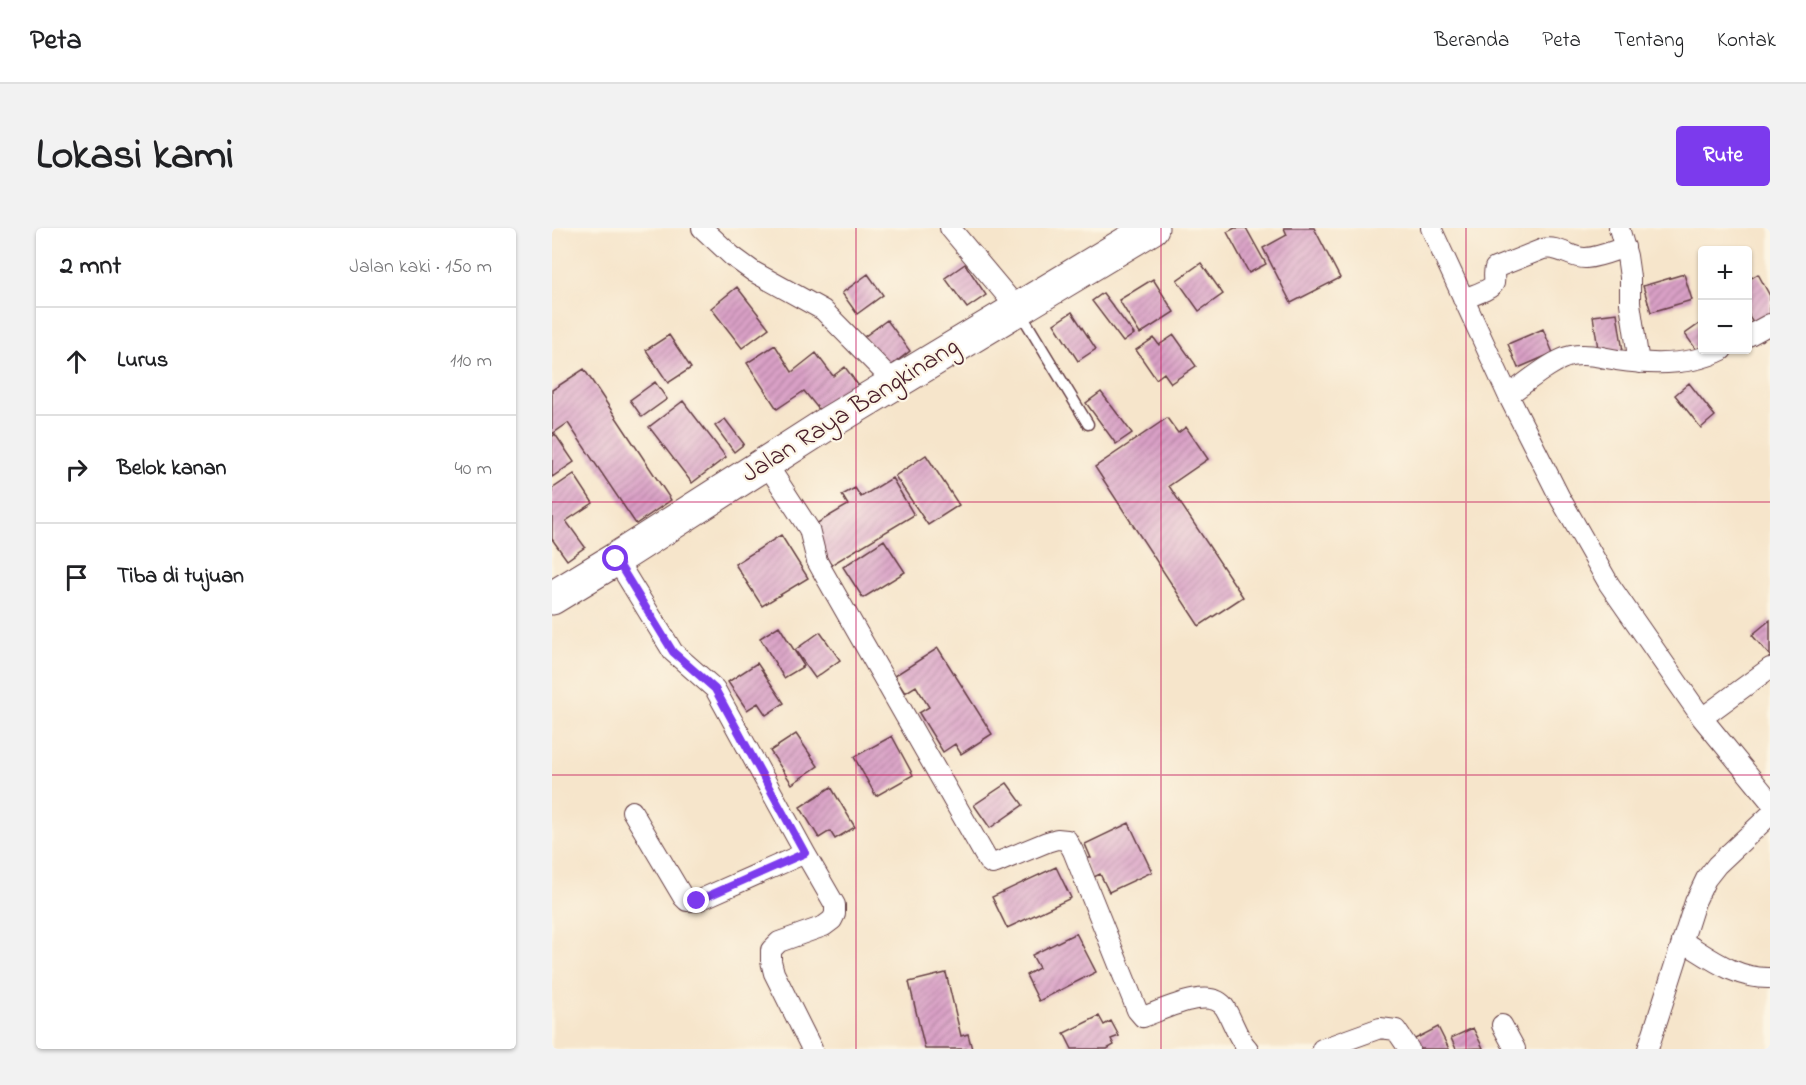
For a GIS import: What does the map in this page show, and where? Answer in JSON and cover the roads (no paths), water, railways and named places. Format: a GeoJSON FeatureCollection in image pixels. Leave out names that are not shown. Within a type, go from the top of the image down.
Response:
{"type":"FeatureCollection","features":[{"type":"Feature","properties":{"kind":"highway","name":"Jalan Raya Bangkinang"},"geometry":{"type":"LineString","coordinates":[[552,598],[895,383],[1152,228]]}},
{"type":"Feature","properties":{"kind":"street"},"geometry":{"type":"LineString","coordinates":[[702,228],[732,256],[754,272],[824,310],[895,383]]}},
{"type":"Feature","properties":{"kind":"street"},"geometry":{"type":"LineString","coordinates":[[950,228],[1018,309]]}},
{"type":"Feature","properties":{"kind":"street"},"geometry":{"type":"LineString","coordinates":[[1431,228],[1508,395],[1560,498],[1609,584],[1702,718],[1768,795]]}},
{"type":"Feature","properties":{"kind":"street"},"geometry":{"type":"LineString","coordinates":[[1619,228],[1630,277],[1630,303],[1639,363]]}},
{"type":"Feature","properties":{"kind":"street"},"geometry":{"type":"LineString","coordinates":[[1463,299],[1491,287],[1494,282],[1495,268],[1543,249],[1557,249],[1587,258],[1625,247]]}},
{"type":"Feature","properties":{"kind":"street"},"geometry":{"type":"LineString","coordinates":[[1752,334],[1770,324]]}},
{"type":"Feature","properties":{"kind":"street"},"geometry":{"type":"LineString","coordinates":[[1508,395],[1559,360],[1572,356],[1586,355],[1659,364],[1714,354]]}},
{"type":"Feature","properties":{"kind":"street"},"geometry":{"type":"LineString","coordinates":[[766,463],[809,529],[818,561],[827,580],[988,861],[992,864],[996,863],[1047,842],[1057,839],[1067,840],[1140,1015],[1143,1017],[1199,998],[1216,1000],[1225,1009],[1243,1044],[1248,1049]]}},
{"type":"Feature","properties":{"kind":"street"},"geometry":{"type":"LineString","coordinates":[[616,559],[673,652],[715,689],[835,905],[832,920],[824,926],[780,942],[771,950],[774,973],[812,1049]]}},
{"type":"Feature","properties":{"kind":"street"},"geometry":{"type":"LineString","coordinates":[[1702,718],[1770,668]]}},
{"type":"Feature","properties":{"kind":"street"},"geometry":{"type":"LineString","coordinates":[[632,811],[687,901],[697,901],[805,853]]}},
{"type":"Feature","properties":{"kind":"street"},"geometry":{"type":"LineString","coordinates":[[1648,1049],[1695,902],[1706,879],[1717,865],[1770,815]]}},
{"type":"Feature","properties":{"kind":"street"},"geometry":{"type":"LineString","coordinates":[[1683,941],[1733,972],[1770,978]]}},
{"type":"Feature","properties":{"kind":"street"},"geometry":{"type":"LineString","coordinates":[[1502,1025],[1515,1049]]}},
{"type":"Feature","properties":{"kind":"street"},"geometry":{"type":"LineString","coordinates":[[1322,1049],[1380,1028],[1396,1030],[1409,1049]]}},
{"type":"Feature","properties":{"kind":"lane"},"geometry":{"type":"LineString","coordinates":[[1018,309],[1088,424]]}}]}
